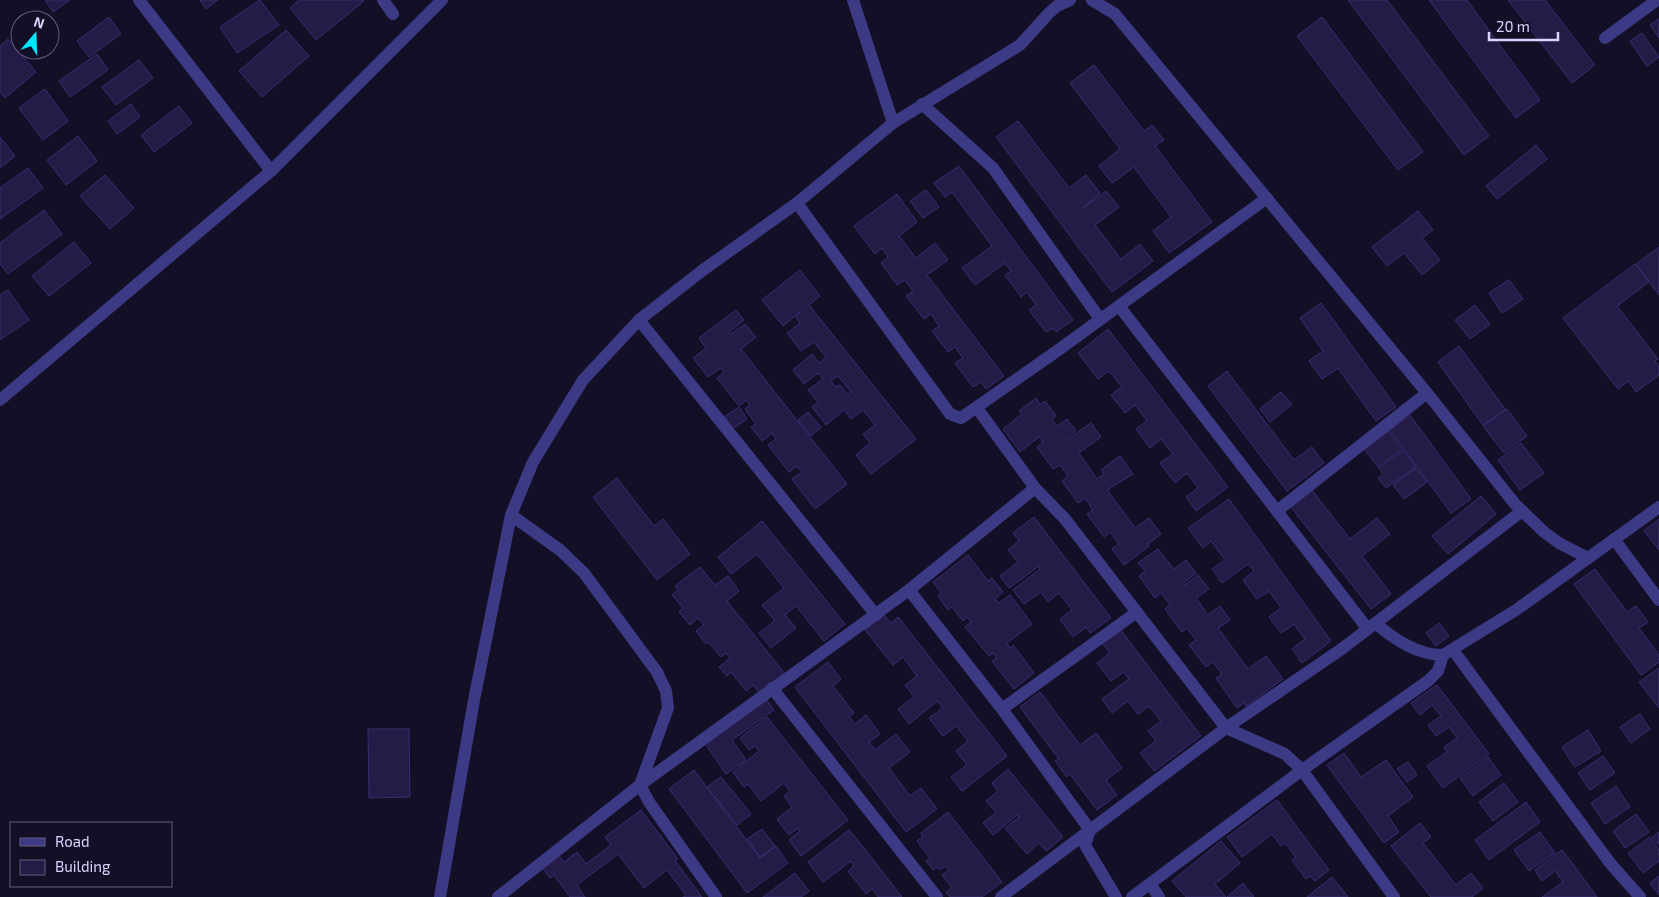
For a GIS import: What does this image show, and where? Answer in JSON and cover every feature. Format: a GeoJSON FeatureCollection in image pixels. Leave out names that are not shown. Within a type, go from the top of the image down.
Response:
{"type":"FeatureCollection","features":[{"type":"Feature","properties":{"kind":"street"},"geometry":{"type":"LineString","coordinates":[[139,0],[270,171]]}},
{"type":"Feature","properties":{"kind":"street"},"geometry":{"type":"LineString","coordinates":[[383,0],[393,14]]}},
{"type":"Feature","properties":{"kind":"street"},"geometry":{"type":"LineString","coordinates":[[0,400],[270,171],[442,0]]}},
{"type":"Feature","properties":{"kind":"street"},"geometry":{"type":"LineString","coordinates":[[853,0],[893,123]]}},
{"type":"Feature","properties":{"kind":"street"},"geometry":{"type":"LineString","coordinates":[[440,897],[474,700],[511,515],[533,462],[583,380],[639,320],[703,270],[797,203],[893,123],[1020,45],[1048,13],[1070,0]]}},
{"type":"Feature","properties":{"kind":"street"},"geometry":{"type":"LineString","coordinates":[[1092,0],[1115,14],[1427,393],[1522,512],[1558,543],[1588,558]]}},
{"type":"Feature","properties":{"kind":"street"},"geometry":{"type":"LineString","coordinates":[[1605,38],[1657,0]]}},
{"type":"Feature","properties":{"kind":"street"},"geometry":{"type":"LineString","coordinates":[[922,104],[993,168],[1100,319]]}},
{"type":"Feature","properties":{"kind":"street"},"geometry":{"type":"LineString","coordinates":[[797,203],[950,414],[961,418],[1267,198]]}},
{"type":"Feature","properties":{"kind":"street"},"geometry":{"type":"LineString","coordinates":[[1119,306],[1277,511],[1371,625],[1415,649],[1432,655],[1448,653],[1516,610],[1659,507]]}},
{"type":"Feature","properties":{"kind":"street"},"geometry":{"type":"LineString","coordinates":[[639,320],[876,615]]}},
{"type":"Feature","properties":{"kind":"street"},"geometry":{"type":"LineString","coordinates":[[1277,511],[1427,393]]}},
{"type":"Feature","properties":{"kind":"street"},"geometry":{"type":"LineString","coordinates":[[976,408],[1035,488],[1065,519],[1226,728],[1284,754],[1302,770],[1394,897]]}},
{"type":"Feature","properties":{"kind":"street"},"geometry":{"type":"LineString","coordinates":[[498,897],[640,786],[909,590],[1035,488]]}},
{"type":"Feature","properties":{"kind":"street"},"geometry":{"type":"LineString","coordinates":[[1001,897],[1226,728],[1343,648],[1522,512]]}},
{"type":"Feature","properties":{"kind":"street"},"geometry":{"type":"LineString","coordinates":[[511,515],[560,550],[584,573],[657,672],[666,691],[668,708],[640,786],[649,802],[716,897]]}},
{"type":"Feature","properties":{"kind":"street"},"geometry":{"type":"LineString","coordinates":[[1614,539],[1659,600]]}},
{"type":"Feature","properties":{"kind":"street"},"geometry":{"type":"LineString","coordinates":[[909,590],[1002,708],[1090,830]]}},
{"type":"Feature","properties":{"kind":"street"},"geometry":{"type":"LineString","coordinates":[[1002,708],[1137,612]]}},
{"type":"Feature","properties":{"kind":"street"},"geometry":{"type":"LineString","coordinates":[[1132,897],[1302,770],[1434,676],[1448,653]]}},
{"type":"Feature","properties":{"kind":"street"},"geometry":{"type":"LineString","coordinates":[[1448,653],[1610,863],[1640,897]]}},
{"type":"Feature","properties":{"kind":"street"},"geometry":{"type":"LineString","coordinates":[[772,688],[937,897]]}},
{"type":"Feature","properties":{"kind":"street"},"geometry":{"type":"LineString","coordinates":[[1090,830],[1085,845],[1116,897]]}},
{"type":"Feature","properties":{"kind":"street"},"geometry":{"type":"LineString","coordinates":[[1150,884],[1159,897]]}},
{"type":"Feature","properties":{"kind":"building"},"geometry":{"type":"Polygon","coordinates":[[[45,0],[70,0],[56,10],[52,10],[45,0]]]}},
{"type":"Feature","properties":{"kind":"building"},"geometry":{"type":"Polygon","coordinates":[[[200,0],[218,0],[206,9],[200,0]]]}},
{"type":"Feature","properties":{"kind":"building"},"geometry":{"type":"Polygon","coordinates":[[[260,0],[279,25],[237,53],[220,27],[260,0]]]}},
{"type":"Feature","properties":{"kind":"building"},"geometry":{"type":"Polygon","coordinates":[[[299,0],[364,1],[316,40],[290,8],[299,0]]]}},
{"type":"Feature","properties":{"kind":"building"},"geometry":{"type":"Polygon","coordinates":[[[1348,0],[1387,0],[1489,136],[1464,155],[1348,0]]]}},
{"type":"Feature","properties":{"kind":"building"},"geometry":{"type":"Polygon","coordinates":[[[1429,0],[1467,0],[1540,100],[1516,118],[1429,0]]]}},
{"type":"Feature","properties":{"kind":"building"},"geometry":{"type":"Polygon","coordinates":[[[1508,0],[1545,0],[1595,65],[1572,83],[1508,0]]]}},
{"type":"Feature","properties":{"kind":"building"},"geometry":{"type":"Polygon","coordinates":[[[109,17],[121,34],[89,57],[77,41],[109,17]]]}},
{"type":"Feature","properties":{"kind":"building"},"geometry":{"type":"Polygon","coordinates":[[[1322,17],[1423,152],[1398,170],[1297,36],[1322,17]]]}},
{"type":"Feature","properties":{"kind":"building"},"geometry":{"type":"Polygon","coordinates":[[[1659,19],[1659,38],[1650,25],[1659,19]]]}},
{"type":"Feature","properties":{"kind":"building"},"geometry":{"type":"Polygon","coordinates":[[[286,30],[309,56],[262,97],[239,71],[286,30]]]}},
{"type":"Feature","properties":{"kind":"building"},"geometry":{"type":"Polygon","coordinates":[[[1642,33],[1659,57],[1647,66],[1630,41],[1642,33]]]}},
{"type":"Feature","properties":{"kind":"building"},"geometry":{"type":"Polygon","coordinates":[[[8,39],[10,41],[10,60],[26,60],[36,72],[5,98],[0,92],[0,46],[8,39]]]}},
{"type":"Feature","properties":{"kind":"building"},"geometry":{"type":"Polygon","coordinates":[[[97,54],[108,70],[70,97],[59,81],[97,54]]]}},
{"type":"Feature","properties":{"kind":"building"},"geometry":{"type":"Polygon","coordinates":[[[139,60],[153,78],[116,105],[102,87],[139,60]]]}},
{"type":"Feature","properties":{"kind":"building"},"geometry":{"type":"Polygon","coordinates":[[[1094,65],[1144,131],[1152,125],[1164,140],[1155,146],[1212,222],[1169,253],[1153,231],[1171,217],[1134,167],[1112,183],[1099,166],[1120,149],[1070,83],[1094,65]]]}},
{"type":"Feature","properties":{"kind":"building"},"geometry":{"type":"Polygon","coordinates":[[[45,89],[68,121],[43,140],[19,108],[45,89]]]}},
{"type":"Feature","properties":{"kind":"building"},"geometry":{"type":"Polygon","coordinates":[[[131,104],[140,117],[117,134],[108,121],[131,104]]]}},
{"type":"Feature","properties":{"kind":"building"},"geometry":{"type":"Polygon","coordinates":[[[179,106],[192,123],[154,152],[141,135],[179,106]]]}},
{"type":"Feature","properties":{"kind":"building"},"geometry":{"type":"Polygon","coordinates":[[[1018,121],[1069,188],[1086,175],[1100,193],[1083,208],[1106,191],[1119,207],[1095,225],[1121,259],[1140,244],[1153,261],[1112,292],[996,137],[1018,121]]]}},
{"type":"Feature","properties":{"kind":"building"},"geometry":{"type":"Polygon","coordinates":[[[78,136],[97,161],[66,185],[47,160],[78,136]]]}},
{"type":"Feature","properties":{"kind":"building"},"geometry":{"type":"Polygon","coordinates":[[[0,137],[15,156],[0,168],[0,137]]]}},
{"type":"Feature","properties":{"kind":"building"},"geometry":{"type":"Polygon","coordinates":[[[1536,145],[1547,159],[1497,199],[1486,186],[1536,145]]]}},
{"type":"Feature","properties":{"kind":"building"},"geometry":{"type":"Polygon","coordinates":[[[959,166],[1073,320],[1056,332],[1053,328],[1046,332],[1029,310],[1036,305],[1027,292],[1021,297],[1005,275],[1011,271],[1005,263],[975,285],[962,268],[992,246],[952,192],[945,197],[934,183],[959,166]]]}},
{"type":"Feature","properties":{"kind":"building"},"geometry":{"type":"Polygon","coordinates":[[[28,168],[43,188],[0,219],[0,188],[28,168]]]}},
{"type":"Feature","properties":{"kind":"building"},"geometry":{"type":"Polygon","coordinates":[[[105,175],[134,208],[110,229],[80,196],[105,175]]]}},
{"type":"Feature","properties":{"kind":"building"},"geometry":{"type":"Polygon","coordinates":[[[926,190],[939,207],[923,218],[910,201],[926,190]]]}},
{"type":"Feature","properties":{"kind":"building"},"geometry":{"type":"Polygon","coordinates":[[[897,194],[917,222],[899,236],[916,258],[935,243],[948,260],[927,275],[1004,376],[986,389],[981,382],[973,387],[955,363],[963,358],[955,347],[948,352],[932,331],[939,326],[931,314],[924,319],[906,296],[913,291],[905,280],[897,285],[881,263],[888,257],[882,248],[875,254],[854,226],[897,194]]]}},
{"type":"Feature","properties":{"kind":"building"},"geometry":{"type":"Polygon","coordinates":[[[44,210],[62,234],[8,274],[0,264],[0,243],[44,210]]]}},
{"type":"Feature","properties":{"kind":"building"},"geometry":{"type":"Polygon","coordinates":[[[1418,211],[1433,230],[1422,238],[1440,260],[1422,275],[1404,253],[1387,266],[1372,247],[1418,211]]]}},
{"type":"Feature","properties":{"kind":"building"},"geometry":{"type":"Polygon","coordinates":[[[74,242],[91,263],[49,296],[32,276],[74,242]]]}},
{"type":"Feature","properties":{"kind":"building"},"geometry":{"type":"Polygon","coordinates":[[[1659,247],[1659,295],[1636,264],[1659,247]]]}},
{"type":"Feature","properties":{"kind":"building"},"geometry":{"type":"Polygon","coordinates":[[[1635,264],[1649,282],[1617,306],[1658,359],[1655,361],[1659,367],[1659,375],[1636,392],[1628,381],[1618,389],[1563,318],[1635,264]]]}},
{"type":"Feature","properties":{"kind":"building"},"geometry":{"type":"Polygon","coordinates":[[[800,270],[820,296],[809,305],[916,439],[871,474],[856,455],[870,443],[863,434],[875,425],[863,410],[851,419],[844,410],[826,425],[812,407],[818,402],[808,390],[823,379],[818,373],[804,384],[793,370],[812,354],[819,363],[826,357],[814,342],[801,351],[787,333],[800,323],[795,316],[783,326],[762,300],[800,270]],[[838,376],[831,381],[836,387],[840,385],[848,395],[851,392],[838,376]]]}},
{"type":"Feature","properties":{"kind":"building"},"geometry":{"type":"Polygon","coordinates":[[[1509,280],[1523,299],[1502,313],[1489,293],[1509,280]]]}},
{"type":"Feature","properties":{"kind":"building"},"geometry":{"type":"Polygon","coordinates":[[[8,290],[29,320],[0,340],[0,295],[8,290]]]}},
{"type":"Feature","properties":{"kind":"building"},"geometry":{"type":"Polygon","coordinates":[[[1321,303],[1396,407],[1376,421],[1338,368],[1322,379],[1309,361],[1323,351],[1300,318],[1321,303]]]}},
{"type":"Feature","properties":{"kind":"building"},"geometry":{"type":"Polygon","coordinates":[[[1475,305],[1490,324],[1470,339],[1455,320],[1475,305]]]}},
{"type":"Feature","properties":{"kind":"building"},"geometry":{"type":"Polygon","coordinates":[[[736,310],[744,320],[729,332],[731,334],[745,324],[756,337],[741,349],[847,484],[815,509],[792,479],[802,472],[797,466],[789,472],[768,445],[776,439],[772,433],[762,441],[751,427],[756,424],[745,409],[750,405],[746,400],[739,406],[717,378],[724,372],[721,368],[708,377],[693,358],[706,348],[699,338],[736,310]]]}},
{"type":"Feature","properties":{"kind":"building"},"geometry":{"type":"Polygon","coordinates":[[[1108,329],[1228,487],[1196,511],[1186,497],[1198,488],[1187,473],[1175,483],[1160,463],[1173,454],[1161,439],[1150,448],[1136,429],[1147,421],[1135,405],[1125,413],[1111,395],[1122,387],[1109,371],[1098,379],[1078,353],[1108,329]]]}},
{"type":"Feature","properties":{"kind":"building"},"geometry":{"type":"Polygon","coordinates":[[[1459,346],[1505,409],[1483,425],[1438,362],[1459,346]]]}},
{"type":"Feature","properties":{"kind":"building"},"geometry":{"type":"Polygon","coordinates":[[[1227,371],[1294,460],[1312,447],[1324,463],[1287,491],[1208,386],[1227,371]]]}},
{"type":"Feature","properties":{"kind":"building"},"geometry":{"type":"Polygon","coordinates":[[[1281,392],[1292,404],[1270,422],[1260,409],[1281,392]]]}},
{"type":"Feature","properties":{"kind":"building"},"geometry":{"type":"Polygon","coordinates":[[[1036,398],[1040,405],[1045,401],[1056,416],[1052,419],[1057,426],[1067,419],[1076,431],[1066,438],[1067,440],[1091,423],[1101,437],[1079,453],[1097,479],[1104,474],[1101,470],[1120,456],[1133,474],[1107,490],[1135,528],[1149,518],[1161,534],[1124,565],[1112,549],[1119,544],[1110,532],[1104,537],[1087,514],[1093,510],[1085,498],[1078,503],[1062,481],[1068,476],[1060,465],[1053,469],[1037,447],[1043,442],[1039,437],[1020,452],[1003,429],[1022,414],[1019,411],[1036,398]]]}},
{"type":"Feature","properties":{"kind":"building"},"geometry":{"type":"Polygon","coordinates":[[[739,407],[747,419],[732,429],[724,417],[739,407]]]}},
{"type":"Feature","properties":{"kind":"building"},"geometry":{"type":"Polygon","coordinates":[[[1507,409],[1527,436],[1504,453],[1483,426],[1507,409]]]}},
{"type":"Feature","properties":{"kind":"building"},"geometry":{"type":"Polygon","coordinates":[[[808,412],[821,427],[811,436],[798,420],[808,412]]]}},
{"type":"Feature","properties":{"kind":"building"},"geometry":{"type":"Polygon","coordinates":[[[1410,415],[1471,499],[1451,513],[1390,430],[1410,415]]]}},
{"type":"Feature","properties":{"kind":"building"},"geometry":{"type":"Polygon","coordinates":[[[1389,431],[1402,449],[1378,467],[1364,449],[1389,431]]]}},
{"type":"Feature","properties":{"kind":"building"},"geometry":{"type":"Polygon","coordinates":[[[1521,443],[1544,473],[1520,490],[1498,460],[1521,443]]]}},
{"type":"Feature","properties":{"kind":"building"},"geometry":{"type":"Polygon","coordinates":[[[1403,450],[1416,467],[1386,488],[1378,478],[1383,474],[1379,468],[1403,450]]]}},
{"type":"Feature","properties":{"kind":"building"},"geometry":{"type":"Polygon","coordinates":[[[1416,468],[1427,482],[1404,499],[1393,485],[1416,468]]]}},
{"type":"Feature","properties":{"kind":"building"},"geometry":{"type":"Polygon","coordinates":[[[617,478],[654,526],[663,519],[690,554],[657,580],[593,497],[617,478]]]}},
{"type":"Feature","properties":{"kind":"building"},"geometry":{"type":"Polygon","coordinates":[[[1311,489],[1350,539],[1377,518],[1390,534],[1362,556],[1391,594],[1371,609],[1290,506],[1311,489]]]}},
{"type":"Feature","properties":{"kind":"building"},"geometry":{"type":"Polygon","coordinates":[[[1481,496],[1496,514],[1448,554],[1432,536],[1481,496]]]}},
{"type":"Feature","properties":{"kind":"building"},"geometry":{"type":"Polygon","coordinates":[[[1229,499],[1331,641],[1302,663],[1292,649],[1305,639],[1294,624],[1281,633],[1269,617],[1281,608],[1269,591],[1257,599],[1243,580],[1254,571],[1248,564],[1222,583],[1212,569],[1225,560],[1211,541],[1203,548],[1188,528],[1229,499]]]}},
{"type":"Feature","properties":{"kind":"building"},"geometry":{"type":"Polygon","coordinates":[[[1034,517],[1111,618],[1090,633],[1086,627],[1073,637],[1060,619],[1072,610],[1059,593],[1048,602],[1041,592],[1024,604],[1013,590],[1040,569],[1039,566],[1009,588],[1000,576],[1018,562],[1008,550],[1019,541],[1013,533],[1034,517]]]}},
{"type":"Feature","properties":{"kind":"building"},"geometry":{"type":"Polygon","coordinates":[[[1659,519],[1659,550],[1644,531],[1659,519]]]}},
{"type":"Feature","properties":{"kind":"building"},"geometry":{"type":"Polygon","coordinates":[[[762,521],[845,624],[824,641],[796,606],[785,615],[796,628],[771,648],[759,633],[775,621],[762,605],[784,588],[757,554],[731,574],[718,557],[762,521]]]}},
{"type":"Feature","properties":{"kind":"building"},"geometry":{"type":"Polygon","coordinates":[[[1158,549],[1174,569],[1186,560],[1196,573],[1184,583],[1185,585],[1198,575],[1209,589],[1196,598],[1208,615],[1220,606],[1230,620],[1218,628],[1248,669],[1266,656],[1283,679],[1246,706],[1244,703],[1237,708],[1216,678],[1222,674],[1213,662],[1206,667],[1189,645],[1196,640],[1187,628],[1182,632],[1165,609],[1170,605],[1161,593],[1155,598],[1139,576],[1145,571],[1138,563],[1158,549]]]}},
{"type":"Feature","properties":{"kind":"building"},"geometry":{"type":"Polygon","coordinates":[[[968,555],[988,581],[992,578],[1003,592],[995,599],[999,603],[1010,595],[1032,624],[1007,643],[1010,648],[1013,645],[1034,673],[1014,689],[992,661],[997,658],[993,653],[989,656],[965,627],[971,622],[967,617],[963,621],[952,607],[948,610],[938,596],[941,593],[933,582],[968,555]]]}},
{"type":"Feature","properties":{"kind":"building"},"geometry":{"type":"Polygon","coordinates":[[[700,567],[715,585],[728,576],[739,591],[727,601],[785,674],[760,694],[753,685],[746,691],[731,672],[727,676],[719,667],[730,658],[726,653],[721,657],[708,642],[706,644],[696,631],[704,625],[698,618],[690,625],[679,612],[683,608],[672,595],[678,590],[675,586],[700,567]]]}},
{"type":"Feature","properties":{"kind":"building"},"geometry":{"type":"Polygon","coordinates":[[[1595,569],[1627,612],[1636,606],[1648,622],[1639,628],[1659,655],[1659,662],[1641,675],[1574,584],[1595,569]]]}},
{"type":"Feature","properties":{"kind":"building"},"geometry":{"type":"Polygon","coordinates":[[[884,615],[891,623],[898,617],[1007,756],[962,791],[951,777],[967,765],[956,751],[968,741],[956,726],[943,736],[929,718],[943,708],[937,701],[909,724],[898,709],[914,697],[905,685],[917,676],[903,657],[893,665],[865,630],[884,615]]]}},
{"type":"Feature","properties":{"kind":"building"},"geometry":{"type":"Polygon","coordinates":[[[1439,623],[1449,636],[1436,646],[1426,633],[1439,623]]]}},
{"type":"Feature","properties":{"kind":"building"},"geometry":{"type":"Polygon","coordinates":[[[1120,629],[1201,736],[1154,771],[1140,753],[1156,741],[1148,731],[1161,721],[1149,706],[1138,714],[1128,701],[1112,713],[1102,699],[1129,679],[1124,672],[1111,681],[1097,663],[1110,653],[1102,643],[1120,629]]]}},
{"type":"Feature","properties":{"kind":"building"},"geometry":{"type":"Polygon","coordinates":[[[828,662],[841,679],[833,686],[854,713],[849,717],[855,724],[866,715],[880,734],[869,742],[875,750],[896,734],[910,752],[889,768],[910,796],[921,788],[937,809],[906,832],[795,687],[828,662]]]}},
{"type":"Feature","properties":{"kind":"building"},"geometry":{"type":"Polygon","coordinates":[[[1659,668],[1659,708],[1639,682],[1659,668]]]}},
{"type":"Feature","properties":{"kind":"building"},"geometry":{"type":"Polygon","coordinates":[[[1437,685],[1489,754],[1443,788],[1427,766],[1447,752],[1444,747],[1457,738],[1449,727],[1436,736],[1428,725],[1441,716],[1432,705],[1420,715],[1411,703],[1437,685]]]}},
{"type":"Feature","properties":{"kind":"building"},"geometry":{"type":"Polygon","coordinates":[[[1040,692],[1080,745],[1096,733],[1122,768],[1106,780],[1117,795],[1097,810],[1070,774],[1067,777],[1055,761],[1059,759],[1020,707],[1040,692]]]}},
{"type":"Feature","properties":{"kind":"building"},"geometry":{"type":"Polygon","coordinates":[[[766,699],[774,710],[732,740],[746,760],[726,774],[704,742],[766,699]]]}},
{"type":"Feature","properties":{"kind":"building"},"geometry":{"type":"Polygon","coordinates":[[[1640,714],[1650,729],[1631,743],[1620,727],[1640,714]]]}},
{"type":"Feature","properties":{"kind":"building"},"geometry":{"type":"Polygon","coordinates":[[[767,717],[848,820],[801,856],[789,840],[800,831],[798,828],[789,835],[777,819],[792,807],[784,796],[790,791],[784,783],[761,801],[748,784],[744,787],[733,772],[759,751],[755,746],[749,750],[740,738],[767,717]]]}},
{"type":"Feature","properties":{"kind":"building"},"geometry":{"type":"Polygon","coordinates":[[[368,729],[409,729],[410,797],[369,798],[368,729]]]}},
{"type":"Feature","properties":{"kind":"building"},"geometry":{"type":"Polygon","coordinates":[[[1588,730],[1601,751],[1575,767],[1562,747],[1588,730]]]}},
{"type":"Feature","properties":{"kind":"building"},"geometry":{"type":"Polygon","coordinates":[[[1344,753],[1361,777],[1386,760],[1413,797],[1388,816],[1399,832],[1384,843],[1327,765],[1344,753]]]}},
{"type":"Feature","properties":{"kind":"building"},"geometry":{"type":"Polygon","coordinates":[[[1603,756],[1615,773],[1590,790],[1578,773],[1603,756]]]}},
{"type":"Feature","properties":{"kind":"building"},"geometry":{"type":"Polygon","coordinates":[[[1488,757],[1501,775],[1473,796],[1460,778],[1488,757]]]}},
{"type":"Feature","properties":{"kind":"building"},"geometry":{"type":"Polygon","coordinates":[[[1408,762],[1417,775],[1407,782],[1397,769],[1408,762]]]}},
{"type":"Feature","properties":{"kind":"building"},"geometry":{"type":"Polygon","coordinates":[[[1008,769],[1063,837],[1046,851],[1039,843],[1027,854],[1005,828],[1019,817],[1017,815],[993,835],[983,823],[996,812],[986,801],[998,791],[992,783],[1008,769]]]}},
{"type":"Feature","properties":{"kind":"building"},"geometry":{"type":"Polygon","coordinates":[[[694,770],[760,858],[776,846],[788,863],[747,893],[669,789],[694,770]]]}},
{"type":"Feature","properties":{"kind":"building"},"geometry":{"type":"Polygon","coordinates":[[[721,777],[751,814],[737,825],[707,787],[721,777]]]}},
{"type":"Feature","properties":{"kind":"building"},"geometry":{"type":"Polygon","coordinates":[[[1504,783],[1518,802],[1493,821],[1479,802],[1504,783]]]}},
{"type":"Feature","properties":{"kind":"building"},"geometry":{"type":"Polygon","coordinates":[[[1616,786],[1630,807],[1605,824],[1591,803],[1616,786]]]}},
{"type":"Feature","properties":{"kind":"building"},"geometry":{"type":"Polygon","coordinates":[[[1277,800],[1329,870],[1315,881],[1310,876],[1306,879],[1292,860],[1296,857],[1285,843],[1281,846],[1272,834],[1242,857],[1227,837],[1277,800]]]}},
{"type":"Feature","properties":{"kind":"building"},"geometry":{"type":"Polygon","coordinates":[[[1526,802],[1540,822],[1489,860],[1475,840],[1526,802]]]}},
{"type":"Feature","properties":{"kind":"building"},"geometry":{"type":"Polygon","coordinates":[[[641,810],[678,859],[675,861],[702,897],[683,897],[686,895],[667,870],[644,888],[618,854],[577,885],[585,897],[570,897],[554,875],[550,878],[541,866],[557,853],[564,862],[577,852],[586,864],[611,845],[605,837],[641,810]]]}},
{"type":"Feature","properties":{"kind":"building"},"geometry":{"type":"Polygon","coordinates":[[[948,812],[1002,882],[982,897],[950,897],[946,892],[952,888],[942,875],[949,870],[945,866],[940,870],[937,867],[933,870],[926,861],[930,858],[917,841],[923,837],[921,833],[948,812]]]}},
{"type":"Feature","properties":{"kind":"building"},"geometry":{"type":"Polygon","coordinates":[[[1636,814],[1649,832],[1625,848],[1613,831],[1636,814]]]}},
{"type":"Feature","properties":{"kind":"building"},"geometry":{"type":"Polygon","coordinates":[[[1420,823],[1431,837],[1423,843],[1456,885],[1471,873],[1483,888],[1472,897],[1431,897],[1391,846],[1420,823]]]}},
{"type":"Feature","properties":{"kind":"building"},"geometry":{"type":"Polygon","coordinates":[[[762,829],[775,846],[760,857],[747,839],[762,829]]]}},
{"type":"Feature","properties":{"kind":"building"},"geometry":{"type":"Polygon","coordinates":[[[849,830],[902,897],[878,897],[872,889],[866,894],[848,871],[854,866],[851,861],[823,882],[808,862],[849,830]]]}},
{"type":"Feature","properties":{"kind":"building"},"geometry":{"type":"Polygon","coordinates":[[[1540,832],[1555,853],[1529,871],[1514,850],[1540,832]]]}},
{"type":"Feature","properties":{"kind":"building"},"geometry":{"type":"Polygon","coordinates":[[[1659,832],[1659,845],[1652,837],[1659,832]]]}},
{"type":"Feature","properties":{"kind":"building"},"geometry":{"type":"Polygon","coordinates":[[[1650,837],[1659,850],[1659,861],[1643,873],[1628,853],[1650,837]]]}},
{"type":"Feature","properties":{"kind":"building"},"geometry":{"type":"Polygon","coordinates":[[[1221,841],[1240,863],[1215,884],[1226,897],[1186,897],[1172,881],[1221,841]]]}},
{"type":"Feature","properties":{"kind":"building"},"geometry":{"type":"Polygon","coordinates":[[[1562,850],[1597,897],[1542,897],[1563,882],[1555,871],[1542,881],[1535,870],[1562,850]]]}},
{"type":"Feature","properties":{"kind":"building"},"geometry":{"type":"Polygon","coordinates":[[[795,873],[809,891],[801,897],[763,897],[795,873]]]}},
{"type":"Feature","properties":{"kind":"building"},"geometry":{"type":"Polygon","coordinates":[[[1659,876],[1659,895],[1650,883],[1659,876]]]}},
{"type":"Feature","properties":{"kind":"building"},"geometry":{"type":"Polygon","coordinates":[[[1332,877],[1348,897],[1307,897],[1313,892],[1332,877]]]}},
{"type":"Feature","properties":{"kind":"building"},"geometry":{"type":"Polygon","coordinates":[[[1243,883],[1254,897],[1227,897],[1243,883]]]}}]}
